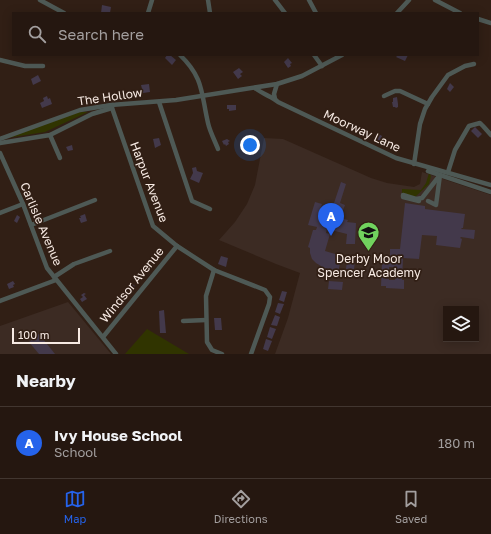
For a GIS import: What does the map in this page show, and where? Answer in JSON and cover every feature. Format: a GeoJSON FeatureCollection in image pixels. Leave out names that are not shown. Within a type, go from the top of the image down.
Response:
{"type":"FeatureCollection","features":[{"type":"Feature","properties":{"kind":"street"},"geometry":{"type":"LineString","coordinates":[[40,0],[62,12]]}},
{"type":"Feature","properties":{"kind":"street"},"geometry":{"type":"LineString","coordinates":[[148,12],[152,0]]}},
{"type":"Feature","properties":{"kind":"street"},"geometry":{"type":"LineString","coordinates":[[208,0],[210,12]]}},
{"type":"Feature","properties":{"kind":"street"},"geometry":{"type":"LineString","coordinates":[[275,0],[284,12]]}},
{"type":"Feature","properties":{"kind":"street"},"geometry":{"type":"LineString","coordinates":[[309,0],[315,12]]}},
{"type":"Feature","properties":{"kind":"street"},"geometry":{"type":"LineString","coordinates":[[398,12],[409,0]]}},
{"type":"Feature","properties":{"kind":"street"},"geometry":{"type":"LineString","coordinates":[[435,0],[458,12]]}},
{"type":"Feature","properties":{"kind":"street"},"geometry":{"type":"LineString","coordinates":[[479,19],[490,20]]}},
{"type":"Feature","properties":{"kind":"street"},"geometry":{"type":"LineString","coordinates":[[181,56],[194,72],[201,85],[208,124],[218,149]]}},
{"type":"Feature","properties":{"kind":"street"},"geometry":{"type":"LineString","coordinates":[[315,56],[322,66]]}},
{"type":"Feature","properties":{"kind":"street","name":"The Hollow"},"geometry":{"type":"LineString","coordinates":[[0,139],[76,111],[159,102],[278,84],[302,76],[340,56]]}},
{"type":"Feature","properties":{"kind":"street"},"geometry":{"type":"LineString","coordinates":[[0,60],[25,66],[43,66]]}},
{"type":"Feature","properties":{"kind":"street"},"geometry":{"type":"LineString","coordinates":[[414,164],[420,124],[428,104],[448,76],[465,66],[474,64]]}},
{"type":"Feature","properties":{"kind":"street"},"geometry":{"type":"LineString","coordinates":[[274,99],[274,94],[278,84]]}},
{"type":"Feature","properties":{"kind":"street","name":"Moorway Lane"},"geometry":{"type":"LineString","coordinates":[[255,88],[269,98],[301,112],[376,150],[414,164],[448,172],[491,185]]}},
{"type":"Feature","properties":{"kind":"street"},"geometry":{"type":"LineString","coordinates":[[384,96],[395,91],[400,91],[428,104]]}},
{"type":"Feature","properties":{"kind":"street"},"geometry":{"type":"LineString","coordinates":[[159,102],[192,202],[210,209]]}},
{"type":"Feature","properties":{"kind":"street"},"geometry":{"type":"LineString","coordinates":[[0,142],[50,135],[92,114],[111,107]]}},
{"type":"Feature","properties":{"kind":"street","name":"Harpur Avenue"},"geometry":{"type":"LineString","coordinates":[[111,107],[153,226],[177,246],[214,270],[260,287],[268,292],[270,297],[269,304],[251,354]]}},
{"type":"Feature","properties":{"kind":"street"},"geometry":{"type":"LineString","coordinates":[[448,172],[455,150],[469,126],[480,123],[491,135]]}},
{"type":"Feature","properties":{"kind":"street"},"geometry":{"type":"LineString","coordinates":[[50,135],[60,158]]}},
{"type":"Feature","properties":{"kind":"street","name":"Carlisle Avenue"},"geometry":{"type":"LineString","coordinates":[[0,153],[23,204],[48,268],[55,279],[116,354]]}},
{"type":"Feature","properties":{"kind":"street"},"geometry":{"type":"LineString","coordinates":[[428,171],[491,192]]}},
{"type":"Feature","properties":{"kind":"street"},"geometry":{"type":"LineString","coordinates":[[428,201],[436,205],[440,175]]}},
{"type":"Feature","properties":{"kind":"street"},"geometry":{"type":"LineString","coordinates":[[419,201],[403,197],[403,195],[416,199],[422,198],[440,175]]}},
{"type":"Feature","properties":{"kind":"street"},"geometry":{"type":"LineString","coordinates":[[31,225],[95,200]]}},
{"type":"Feature","properties":{"kind":"street"},"geometry":{"type":"LineString","coordinates":[[0,213],[23,204]]}},
{"type":"Feature","properties":{"kind":"street","name":"Windsor Avenue"},"geometry":{"type":"LineString","coordinates":[[102,337],[177,246]]}},
{"type":"Feature","properties":{"kind":"street"},"geometry":{"type":"LineString","coordinates":[[0,301],[55,279],[74,264],[110,251]]}},
{"type":"Feature","properties":{"kind":"street"},"geometry":{"type":"LineString","coordinates":[[214,270],[206,296],[207,342],[212,350],[222,354]]}},
{"type":"Feature","properties":{"kind":"street"},"geometry":{"type":"LineString","coordinates":[[183,321],[206,320]]}},
{"type":"Feature","properties":{"kind":"shaded area","name":"Derby Moor Spencer Academy"},"geometry":{"type":"Polygon","coordinates":[[[264,138],[283,139],[371,178],[387,183],[414,187],[420,184],[422,172],[491,195],[491,354],[275,354],[288,318],[300,273],[219,240],[235,222],[247,204],[255,185],[264,138]]]}},
{"type":"Feature","properties":{"kind":"shaded area"},"geometry":{"type":"Polygon","coordinates":[[[68,302],[111,354],[0,354],[0,326],[68,302]]]}},
{"type":"Feature","properties":{"kind":"green space"},"geometry":{"type":"Polygon","coordinates":[[[79,112],[88,112],[45,132],[7,138],[79,112]]]}},
{"type":"Feature","properties":{"kind":"green space"},"geometry":{"type":"Polygon","coordinates":[[[429,173],[431,176],[429,184],[415,197],[402,193],[402,189],[421,190],[426,183],[429,173]]]}},
{"type":"Feature","properties":{"kind":"green space"},"geometry":{"type":"Polygon","coordinates":[[[147,329],[189,354],[125,354],[147,329]]]}},
{"type":"Feature","properties":{"kind":"building"},"geometry":{"type":"Polygon","coordinates":[[[102,5],[111,7],[110,12],[101,12],[102,5]]]}},
{"type":"Feature","properties":{"kind":"building"},"geometry":{"type":"Polygon","coordinates":[[[166,56],[171,56],[176,60],[172,65],[165,58],[166,56]]]}},
{"type":"Feature","properties":{"kind":"building"},"geometry":{"type":"Polygon","coordinates":[[[397,56],[408,56],[405,61],[396,57],[397,56]]]}},
{"type":"Feature","properties":{"kind":"building"},"geometry":{"type":"Polygon","coordinates":[[[288,58],[292,63],[288,68],[284,62],[288,58]]]}},
{"type":"Feature","properties":{"kind":"building"},"geometry":{"type":"Polygon","coordinates":[[[239,68],[243,72],[240,74],[242,76],[238,79],[233,72],[239,68]]]}},
{"type":"Feature","properties":{"kind":"building"},"geometry":{"type":"Polygon","coordinates":[[[38,75],[41,81],[33,85],[31,79],[38,75]]]}},
{"type":"Feature","properties":{"kind":"building"},"geometry":{"type":"Polygon","coordinates":[[[450,83],[454,87],[450,92],[447,89],[450,83]]]}},
{"type":"Feature","properties":{"kind":"building"},"geometry":{"type":"Polygon","coordinates":[[[149,84],[150,92],[143,93],[141,85],[149,84]]]}},
{"type":"Feature","properties":{"kind":"building"},"geometry":{"type":"Polygon","coordinates":[[[47,96],[48,99],[50,98],[52,104],[42,108],[40,103],[44,101],[43,98],[47,96]]]}},
{"type":"Feature","properties":{"kind":"building"},"geometry":{"type":"Polygon","coordinates":[[[397,97],[398,107],[396,108],[393,107],[392,102],[393,98],[397,97]]]}},
{"type":"Feature","properties":{"kind":"building"},"geometry":{"type":"Polygon","coordinates":[[[227,105],[236,105],[236,110],[229,111],[229,109],[227,109],[227,105]]]}},
{"type":"Feature","properties":{"kind":"building"},"geometry":{"type":"Polygon","coordinates":[[[475,127],[482,134],[478,138],[471,131],[475,127]]]}},
{"type":"Feature","properties":{"kind":"building"},"geometry":{"type":"Polygon","coordinates":[[[377,133],[382,136],[380,141],[375,139],[377,133]]]}},
{"type":"Feature","properties":{"kind":"building"},"geometry":{"type":"Polygon","coordinates":[[[159,138],[161,145],[155,148],[153,139],[159,138]]]}},
{"type":"Feature","properties":{"kind":"building"},"geometry":{"type":"Polygon","coordinates":[[[227,139],[230,141],[226,146],[222,141],[227,139]]]}},
{"type":"Feature","properties":{"kind":"building"},"geometry":{"type":"Polygon","coordinates":[[[72,145],[73,150],[68,151],[66,147],[72,145]]]}},
{"type":"Feature","properties":{"kind":"building"},"geometry":{"type":"Polygon","coordinates":[[[196,167],[197,171],[203,173],[199,183],[190,179],[193,173],[192,168],[196,167]]]}},
{"type":"Feature","properties":{"kind":"building"},"geometry":{"type":"Polygon","coordinates":[[[341,182],[346,184],[340,203],[345,205],[342,213],[332,209],[341,182]]]}},
{"type":"Feature","properties":{"kind":"building"},"geometry":{"type":"Polygon","coordinates":[[[315,202],[322,204],[319,213],[348,220],[347,222],[356,223],[355,244],[346,244],[347,234],[327,229],[326,233],[330,234],[325,251],[342,256],[338,272],[321,268],[321,266],[312,259],[310,248],[308,247],[313,230],[316,230],[317,227],[308,225],[315,202]]]}},
{"type":"Feature","properties":{"kind":"building"},"geometry":{"type":"Polygon","coordinates":[[[405,203],[425,206],[425,209],[465,214],[463,228],[461,229],[475,230],[474,239],[460,238],[462,239],[460,248],[436,245],[437,236],[422,235],[419,259],[403,258],[402,280],[404,280],[404,289],[386,288],[386,286],[381,286],[383,258],[390,258],[390,249],[400,249],[405,203]],[[389,267],[389,280],[395,280],[396,267],[389,267]]]}},
{"type":"Feature","properties":{"kind":"building"},"geometry":{"type":"Polygon","coordinates":[[[85,214],[87,221],[81,223],[79,218],[85,214]]]}},
{"type":"Feature","properties":{"kind":"building"},"geometry":{"type":"Polygon","coordinates":[[[17,215],[20,217],[17,223],[14,221],[17,215]]]}},
{"type":"Feature","properties":{"kind":"building"},"geometry":{"type":"Polygon","coordinates":[[[221,256],[228,258],[226,267],[218,264],[221,256]]]}},
{"type":"Feature","properties":{"kind":"building"},"geometry":{"type":"Polygon","coordinates":[[[347,261],[355,261],[354,269],[346,269],[347,261]]]}},
{"type":"Feature","properties":{"kind":"building"},"geometry":{"type":"Polygon","coordinates":[[[13,281],[15,284],[13,285],[14,287],[9,289],[7,284],[13,281]]]}},
{"type":"Feature","properties":{"kind":"building"},"geometry":{"type":"Polygon","coordinates":[[[329,281],[343,282],[342,290],[328,289],[329,281]]]}},
{"type":"Feature","properties":{"kind":"building"},"geometry":{"type":"Polygon","coordinates":[[[131,283],[135,286],[132,290],[128,287],[131,283]]]}},
{"type":"Feature","properties":{"kind":"building"},"geometry":{"type":"Polygon","coordinates":[[[282,291],[287,292],[284,302],[279,300],[282,291]]]}},
{"type":"Feature","properties":{"kind":"building"},"geometry":{"type":"Polygon","coordinates":[[[84,293],[86,294],[84,295],[87,299],[82,302],[80,299],[83,297],[81,295],[84,293]]]}},
{"type":"Feature","properties":{"kind":"building"},"geometry":{"type":"Polygon","coordinates":[[[278,303],[284,304],[280,314],[275,312],[278,303]]]}},
{"type":"Feature","properties":{"kind":"building"},"geometry":{"type":"Polygon","coordinates":[[[164,310],[166,333],[160,333],[159,311],[164,310]]]}},
{"type":"Feature","properties":{"kind":"building"},"geometry":{"type":"Polygon","coordinates":[[[275,315],[280,317],[277,326],[271,325],[275,315]]]}},
{"type":"Feature","properties":{"kind":"building"},"geometry":{"type":"Polygon","coordinates":[[[214,318],[221,318],[222,330],[215,330],[214,318]]]}},
{"type":"Feature","properties":{"kind":"building"},"geometry":{"type":"Polygon","coordinates":[[[270,327],[276,329],[272,339],[267,337],[270,327]]]}},
{"type":"Feature","properties":{"kind":"building"},"geometry":{"type":"Polygon","coordinates":[[[39,334],[55,354],[39,354],[29,342],[39,334]]]}},
{"type":"Feature","properties":{"kind":"building"},"geometry":{"type":"Polygon","coordinates":[[[266,339],[272,341],[268,351],[263,349],[266,339]]]}},
{"type":"Feature","properties":{"kind":"place","name":"Ivy House School"},"geometry":{"type":"Point","coordinates":[331,236]}},
{"type":"Feature","properties":{"kind":"place","name":"Derby Moor Spencer Academy"},"geometry":{"type":"Point","coordinates":[369,252]}}]}
